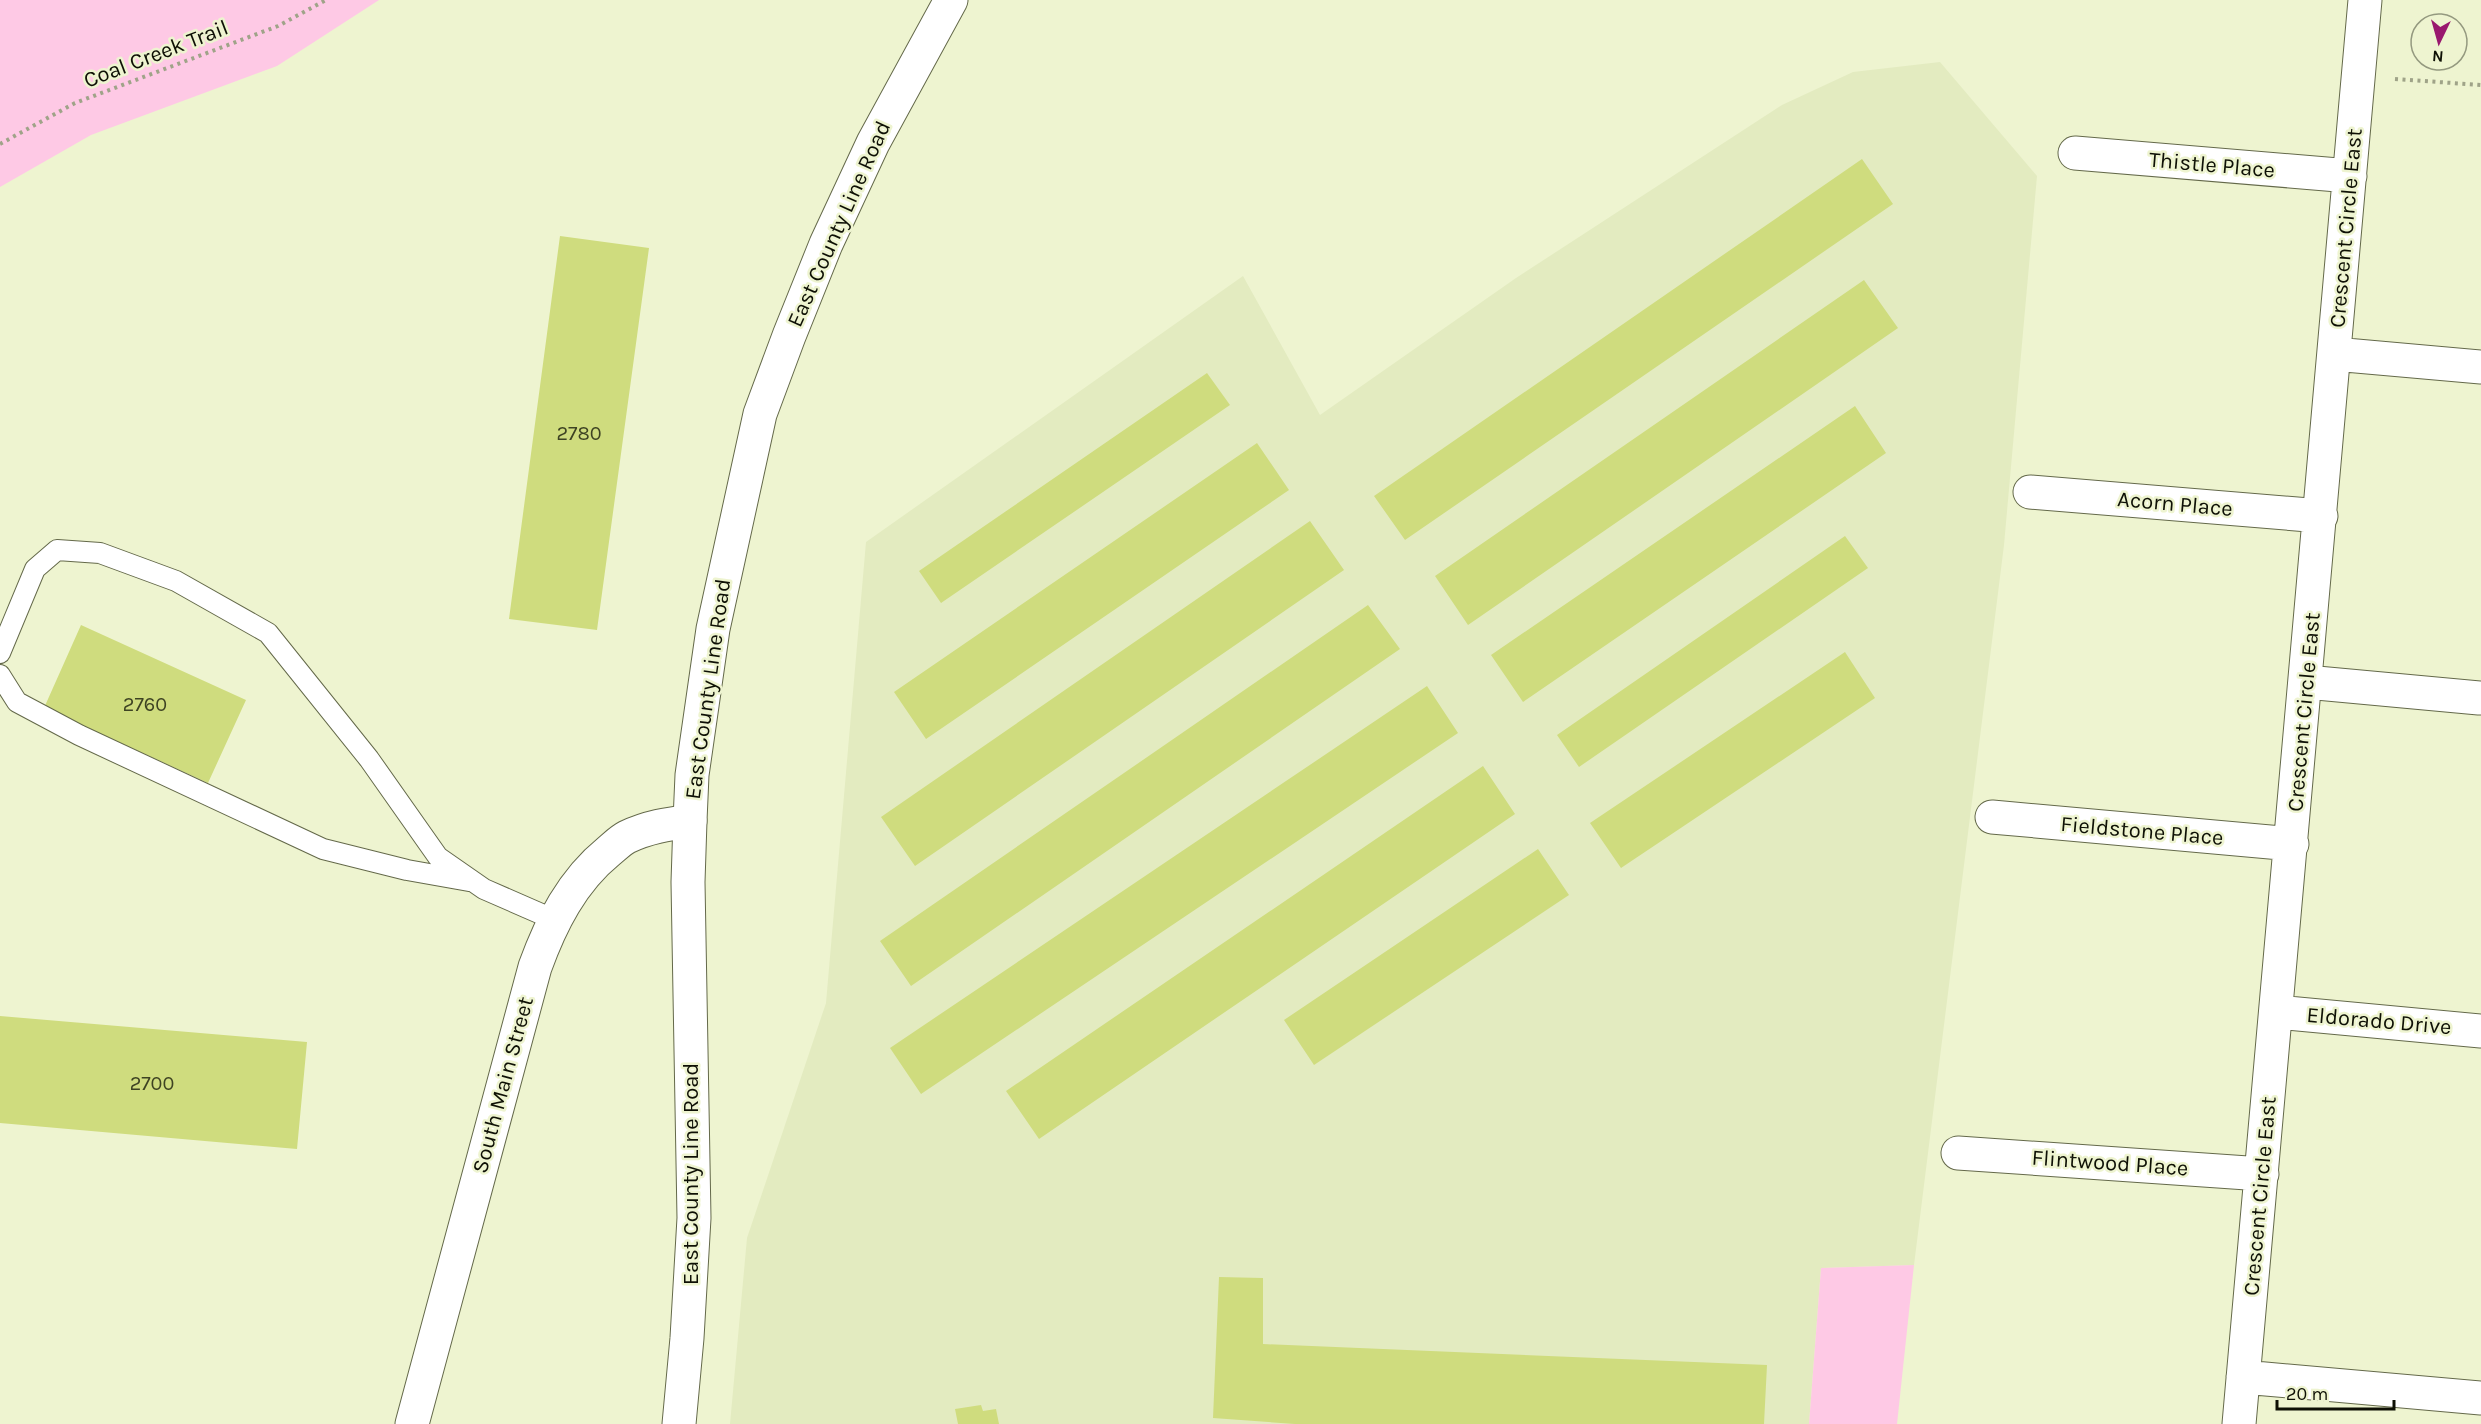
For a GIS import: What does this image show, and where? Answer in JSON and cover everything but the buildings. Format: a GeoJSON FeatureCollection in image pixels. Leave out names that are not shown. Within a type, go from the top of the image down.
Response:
{"type":"FeatureCollection","features":[{"type":"Feature","properties":{"kind":"street","name":"East County Line Road"},"geometry":{"type":"LineString","coordinates":[[678,1424],[692,1270],[694,1135],[688,882],[692,775],[713,629],[760,414],[831,234],[873,143],[951,0]]}},
{"type":"Feature","properties":{"kind":"street","name":"Crescent Circle East"},"geometry":{"type":"LineString","coordinates":[[2239,1424],[2366,0]]}},
{"type":"Feature","properties":{"kind":"street","name":"Thistle Place"},"geometry":{"type":"LineString","coordinates":[[2074,153],[2350,176]]}},
{"type":"Feature","properties":{"kind":"street"},"geometry":{"type":"LineString","coordinates":[[2334,354],[2481,367]]}},
{"type":"Feature","properties":{"kind":"street","name":"Acorn Place"},"geometry":{"type":"LineString","coordinates":[[2030,492],[2321,516]]}},
{"type":"Feature","properties":{"kind":"street"},"geometry":{"type":"LineString","coordinates":[[2306,682],[2479,698]]}},
{"type":"Feature","properties":{"kind":"street","name":"Fieldstone Place"},"geometry":{"type":"LineString","coordinates":[[1992,817],[2292,844]]}},
{"type":"Feature","properties":{"kind":"street","name":"South Main Street"},"geometry":{"type":"LineString","coordinates":[[412,1424],[535,968],[547,934],[592,865],[625,838],[652,827],[690,821]]}},
{"type":"Feature","properties":{"kind":"street","name":"Eldorado Drive"},"geometry":{"type":"LineString","coordinates":[[2276,1012],[2481,1030]]}},
{"type":"Feature","properties":{"kind":"street","name":"Flintwood Place"},"geometry":{"type":"LineString","coordinates":[[1958,1153],[2262,1174]]}},
{"type":"Feature","properties":{"kind":"street"},"geometry":{"type":"LineString","coordinates":[[2243,1377],[2481,1398]]}},
{"type":"Feature","properties":{"kind":"lane"},"geometry":{"type":"LineString","coordinates":[[0,653],[35,569],[57,550],[100,553],[176,581],[268,633],[369,759],[438,857],[484,889],[555,920]]}},
{"type":"Feature","properties":{"kind":"lane"},"geometry":{"type":"LineString","coordinates":[[0,675],[17,702],[79,735],[323,849],[407,870],[474,882]]}},
{"type":"Feature","properties":{"kind":"path","name":"Coal Creek Trail"},"geometry":{"type":"LineString","coordinates":[[0,144],[75,102],[278,26],[326,0]]}},
{"type":"Feature","properties":{"kind":"path"},"geometry":{"type":"LineString","coordinates":[[2391,78],[2481,86]]}},
{"type":"Feature","properties":{"kind":"shaded area"},"geometry":{"type":"Polygon","coordinates":[[[0,0],[379,0],[277,66],[91,135],[0,187],[0,0]]]}},
{"type":"Feature","properties":{"kind":"shaded area"},"geometry":{"type":"Polygon","coordinates":[[[1940,62],[2037,176],[2004,545],[1914,1265],[1821,1268],[1809,1424],[730,1424],[747,1238],[826,1003],[866,542],[1243,276],[1320,415],[1516,278],[1782,105],[1853,72],[1940,62]]]}},
{"type":"Feature","properties":{"kind":"shaded area"},"geometry":{"type":"Polygon","coordinates":[[[1914,1265],[1897,1424],[1809,1424],[1821,1268],[1914,1265]]]}}]}
